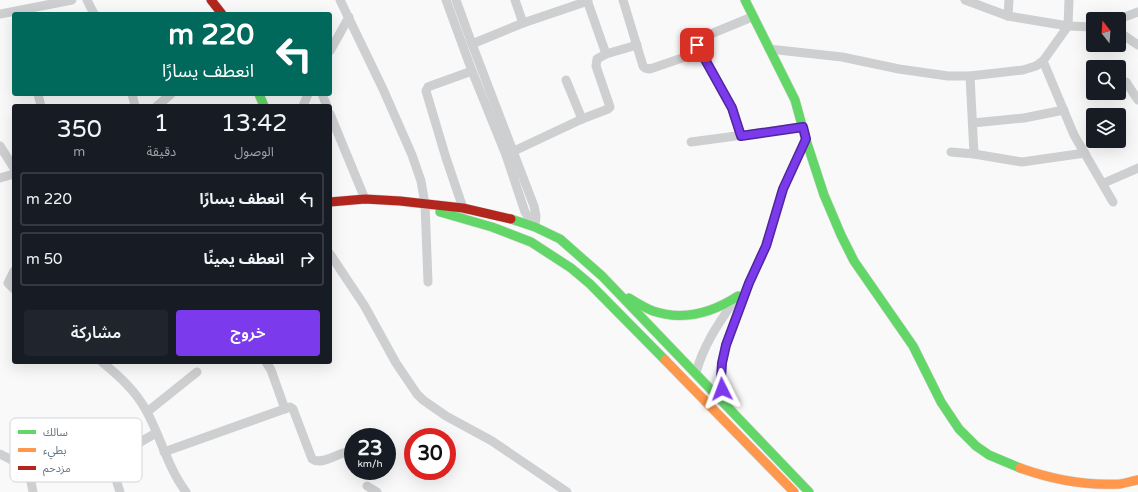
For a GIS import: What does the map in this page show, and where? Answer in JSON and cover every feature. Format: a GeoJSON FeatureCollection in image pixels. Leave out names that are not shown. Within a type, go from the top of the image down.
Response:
{"type":"FeatureCollection","features":[{"type":"Feature","properties":{"kind":"street"},"geometry":{"type":"LineString","coordinates":[[0,14],[72,0]]}},
{"type":"Feature","properties":{"kind":"street"},"geometry":{"type":"LineString","coordinates":[[87,0],[93,12]]}},
{"type":"Feature","properties":{"kind":"street"},"geometry":{"type":"LineString","coordinates":[[211,0],[220,12]]}},
{"type":"Feature","properties":{"kind":"street"},"geometry":{"type":"LineString","coordinates":[[340,0],[412,155],[423,188],[428,282]]}},
{"type":"Feature","properties":{"kind":"street"},"geometry":{"type":"LineString","coordinates":[[446,0],[472,71],[506,155],[525,212],[535,227]]}},
{"type":"Feature","properties":{"kind":"street"},"geometry":{"type":"LineString","coordinates":[[456,0],[534,206],[536,216],[531,242]]}},
{"type":"Feature","properties":{"kind":"street"},"geometry":{"type":"LineString","coordinates":[[515,0],[524,23]]}},
{"type":"Feature","properties":{"kind":"street"},"geometry":{"type":"LineString","coordinates":[[472,44],[588,0],[606,54]]}},
{"type":"Feature","properties":{"kind":"street"},"geometry":{"type":"LineString","coordinates":[[623,0],[643,66],[650,70],[685,57],[697,45],[713,33],[752,17]]}},
{"type":"Feature","properties":{"kind":"street"},"geometry":{"type":"LineString","coordinates":[[745,0],[752,17],[791,92],[829,206],[846,246],[872,288],[896,320],[914,348],[942,405],[959,430],[978,447],[997,459],[1018,468],[1074,481],[1096,484],[1120,484],[1138,480]]}},
{"type":"Feature","properties":{"kind":"street"},"geometry":{"type":"LineString","coordinates":[[965,0],[1008,16],[1068,26],[1086,27]]}},
{"type":"Feature","properties":{"kind":"street"},"geometry":{"type":"LineString","coordinates":[[1008,16],[1009,0]]}},
{"type":"Feature","properties":{"kind":"street"},"geometry":{"type":"LineString","coordinates":[[769,49],[842,58],[948,76],[970,76],[1022,70],[1036,66],[1043,61],[1068,26],[1069,0]]}},
{"type":"Feature","properties":{"kind":"street"},"geometry":{"type":"LineString","coordinates":[[1126,16],[1138,12]]}},
{"type":"Feature","properties":{"kind":"street"},"geometry":{"type":"LineString","coordinates":[[332,48],[349,17]]}},
{"type":"Feature","properties":{"kind":"street"},"geometry":{"type":"LineString","coordinates":[[1126,36],[1138,44]]}},
{"type":"Feature","properties":{"kind":"street"},"geometry":{"type":"LineString","coordinates":[[514,151],[582,119],[608,109],[610,107],[596,66],[597,59],[606,54],[637,45]]}},
{"type":"Feature","properties":{"kind":"street"},"geometry":{"type":"LineString","coordinates":[[697,45],[732,108],[741,136]]}},
{"type":"Feature","properties":{"kind":"street"},"geometry":{"type":"LineString","coordinates":[[1043,61],[1064,110],[1085,153],[1114,202]]}},
{"type":"Feature","properties":{"kind":"street"},"geometry":{"type":"LineString","coordinates":[[464,219],[463,208],[426,91],[428,87],[432,85],[472,71]]}},
{"type":"Feature","properties":{"kind":"street"},"geometry":{"type":"LineString","coordinates":[[970,76],[974,154]]}},
{"type":"Feature","properties":{"kind":"street"},"geometry":{"type":"LineString","coordinates":[[566,80],[582,119]]}},
{"type":"Feature","properties":{"kind":"street"},"geometry":{"type":"LineString","coordinates":[[1126,82],[1138,100]]}},
{"type":"Feature","properties":{"kind":"street"},"geometry":{"type":"LineString","coordinates":[[159,104],[169,96]]}},
{"type":"Feature","properties":{"kind":"street"},"geometry":{"type":"LineString","coordinates":[[973,123],[1024,118],[1064,110]]}},
{"type":"Feature","properties":{"kind":"street"},"geometry":{"type":"LineString","coordinates":[[332,119],[365,199]]}},
{"type":"Feature","properties":{"kind":"street"},"geometry":{"type":"LineString","coordinates":[[691,142],[803,127]]}},
{"type":"Feature","properties":{"kind":"street"},"geometry":{"type":"LineString","coordinates":[[725,402],[721,378],[722,363],[726,345],[749,283],[766,246],[783,189],[806,139]]}},
{"type":"Feature","properties":{"kind":"street"},"geometry":{"type":"LineString","coordinates":[[0,146],[12,165]]}},
{"type":"Feature","properties":{"kind":"street"},"geometry":{"type":"LineString","coordinates":[[951,152],[974,154],[1008,161],[1027,162],[1085,153]]}},
{"type":"Feature","properties":{"kind":"street"},"geometry":{"type":"LineString","coordinates":[[1104,183],[1138,168]]}},
{"type":"Feature","properties":{"kind":"street"},"geometry":{"type":"LineString","coordinates":[[0,178],[12,175]]}},
{"type":"Feature","properties":{"kind":"street"},"geometry":{"type":"LineString","coordinates":[[332,202],[365,199],[414,203],[531,242],[571,268],[590,284],[794,492]]}},
{"type":"Feature","properties":{"kind":"street"},"geometry":{"type":"LineString","coordinates":[[425,206],[463,208],[506,217],[535,227],[560,239],[602,276],[725,402],[809,492]]}},
{"type":"Feature","properties":{"kind":"street"},"geometry":{"type":"LineString","coordinates":[[332,257],[364,305],[396,363],[417,394],[446,416],[492,442],[567,492]]}},
{"type":"Feature","properties":{"kind":"street"},"geometry":{"type":"LineString","coordinates":[[691,386],[705,347],[720,321],[749,283]]}},
{"type":"Feature","properties":{"kind":"street"},"geometry":{"type":"LineString","coordinates":[[616,291],[652,311],[669,315],[686,316],[701,314],[727,304],[738,296]]}},
{"type":"Feature","properties":{"kind":"street"},"geometry":{"type":"LineString","coordinates":[[104,364],[129,386],[139,398],[147,412],[171,468],[186,492]]}},
{"type":"Feature","properties":{"kind":"street"},"geometry":{"type":"LineString","coordinates":[[267,364],[271,370],[285,409]]}},
{"type":"Feature","properties":{"kind":"street"},"geometry":{"type":"LineString","coordinates":[[147,412],[197,372]]}},
{"type":"Feature","properties":{"kind":"street"},"geometry":{"type":"LineString","coordinates":[[164,452],[290,407],[292,408],[313,460],[319,462],[344,453]]}},
{"type":"Feature","properties":{"kind":"street"},"geometry":{"type":"LineString","coordinates":[[142,441],[156,433]]}},
{"type":"Feature","properties":{"kind":"street"},"geometry":{"type":"LineString","coordinates":[[31,482],[33,492]]}},
{"type":"Feature","properties":{"kind":"street"},"geometry":{"type":"LineString","coordinates":[[118,482],[120,492]]}},
{"type":"Feature","properties":{"kind":"street"},"geometry":{"type":"LineString","coordinates":[[367,486],[377,492]]}},
{"type":"Feature","properties":{"kind":"traffic: fast"},"geometry":{"type":"LineString","coordinates":[[745,0],[795,100],[824,195],[854,261],[913,346],[941,402],[959,429],[976,446],[989,455],[1020,468]]}},
{"type":"Feature","properties":{"kind":"traffic: fast"},"geometry":{"type":"LineString","coordinates":[[260,96],[263,104]]}},
{"type":"Feature","properties":{"kind":"traffic: fast"},"geometry":{"type":"LineString","coordinates":[[440,212],[492,227],[531,242],[571,268],[590,284],[665,360]]}},
{"type":"Feature","properties":{"kind":"traffic: fast"},"geometry":{"type":"LineString","coordinates":[[511,219],[535,227],[560,239],[602,276],[809,492]]}},
{"type":"Feature","properties":{"kind":"traffic: fast"},"geometry":{"type":"LineString","coordinates":[[629,298],[653,311],[664,314],[686,315],[708,311],[738,296]]}},
{"type":"Feature","properties":{"kind":"traffic: slow"},"geometry":{"type":"LineString","coordinates":[[665,360],[794,492]]}},
{"type":"Feature","properties":{"kind":"traffic: slow"},"geometry":{"type":"LineString","coordinates":[[1020,468],[1082,483],[1120,484],[1138,480]]}},
{"type":"Feature","properties":{"kind":"traffic: jam"},"geometry":{"type":"LineString","coordinates":[[211,0],[220,12]]}},
{"type":"Feature","properties":{"kind":"traffic: jam"},"geometry":{"type":"LineString","coordinates":[[332,202],[365,199],[400,201],[463,208],[511,219]]}},
{"type":"Feature","properties":{"kind":"route"},"geometry":{"type":"LineString","coordinates":[[697,45],[732,108],[741,136],[803,127],[806,139],[783,189],[766,246],[749,283],[726,345],[722,363],[722,389]]}}]}
